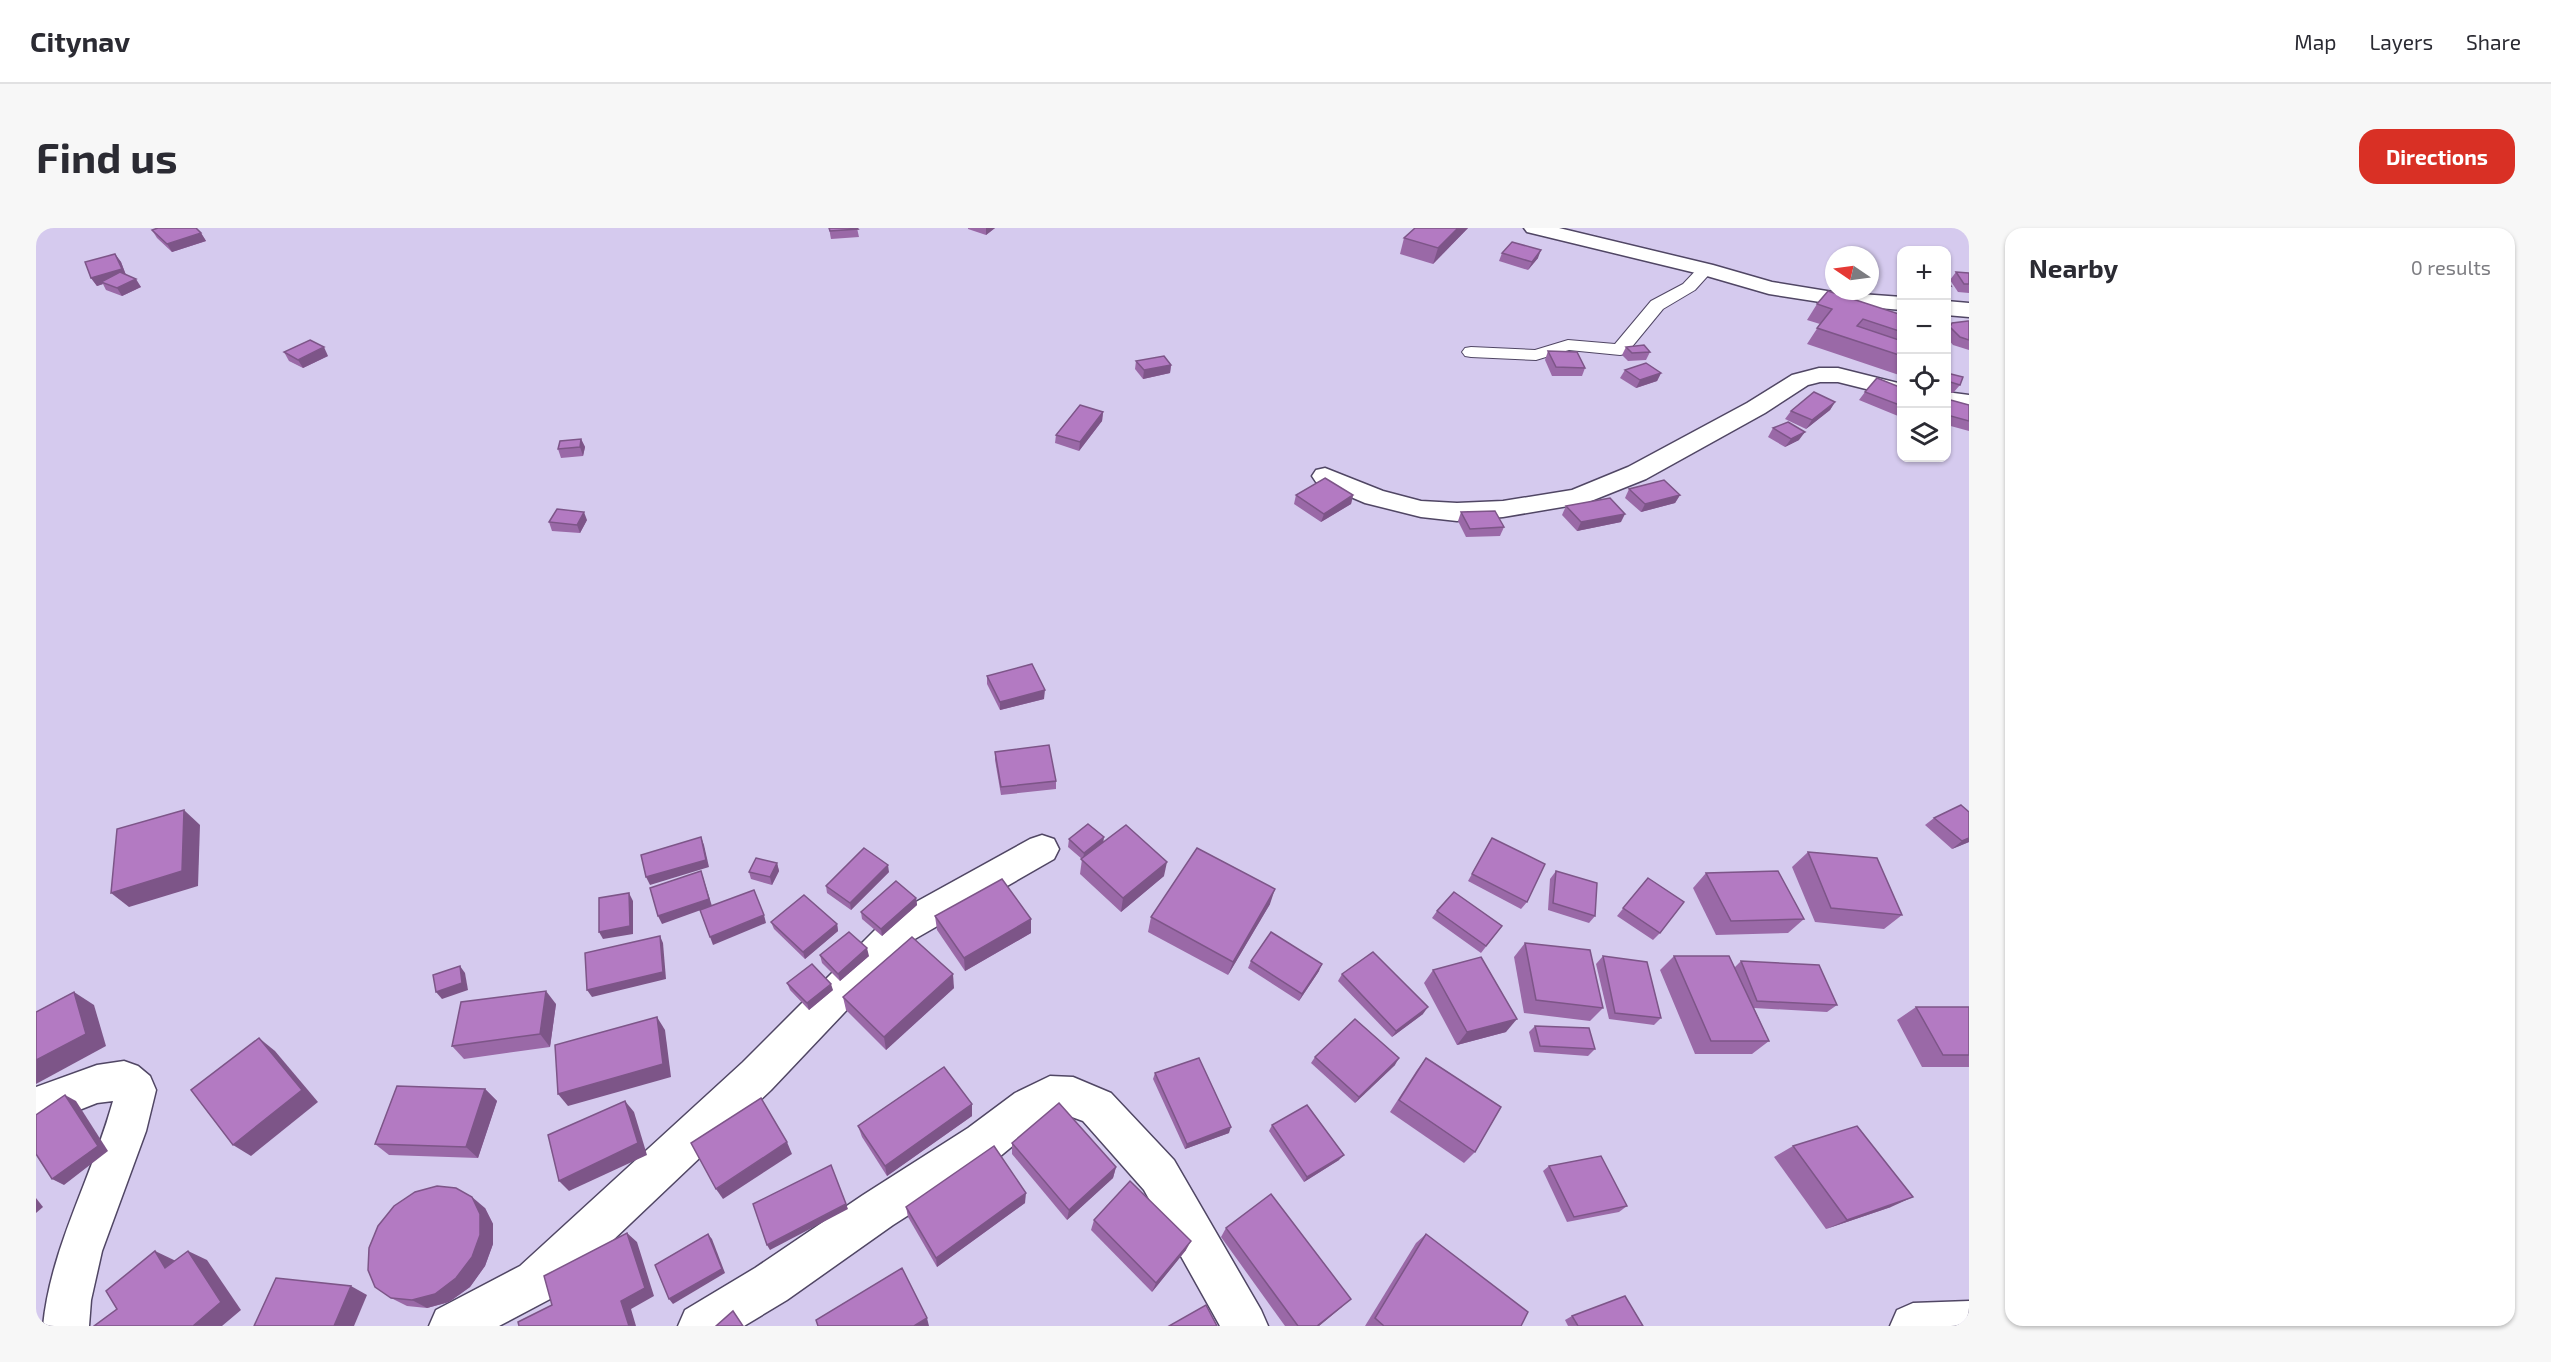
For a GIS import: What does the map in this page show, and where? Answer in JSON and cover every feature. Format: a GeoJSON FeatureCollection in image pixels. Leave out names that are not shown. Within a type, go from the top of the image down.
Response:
{"type":"FeatureCollection","features":[{"type":"Feature","properties":{"kind":"street"},"geometry":{"type":"LineString","coordinates":[[1534,228],[1706,269],[1769,288],[1897,303]]}},
{"type":"Feature","properties":{"kind":"street"},"geometry":{"type":"LineString","coordinates":[[1951,308],[1969,310]]}},
{"type":"Feature","properties":{"kind":"street"},"geometry":{"type":"LineString","coordinates":[[1325,476],[1374,497],[1421,509],[1457,512],[1503,509],[1577,497],[1637,473],[1756,408],[1800,380],[1819,375],[1838,375],[1897,390]]}},
{"type":"Feature","properties":{"kind":"street"},"geometry":{"type":"LineString","coordinates":[[1951,400],[1969,402]]}},
{"type":"Feature","properties":{"kind":"street"},"geometry":{"type":"LineString","coordinates":[[452,1326],[536,1282],[757,1076],[900,929],[1042,849]]}},
{"type":"Feature","properties":{"kind":"street"},"geometry":{"type":"LineString","coordinates":[[36,1107],[97,1084],[124,1080],[136,1090],[125,1130],[82,1240],[66,1301],[66,1326]]}},
{"type":"Feature","properties":{"kind":"street"},"geometry":{"type":"LineString","coordinates":[[701,1326],[771,1284],[878,1210],[983,1143],[1029,1107],[1050,1096],[1073,1097],[1097,1107],[1159,1175],[1245,1326]]}},
{"type":"Feature","properties":{"kind":"street"},"geometry":{"type":"LineString","coordinates":[[1913,1326],[1969,1324]]}},
{"type":"Feature","properties":{"kind":"lane"},"geometry":{"type":"LineString","coordinates":[[1471,352],[1536,355],[1568,345],[1620,350],[1657,305],[1689,287],[1706,269]]}},
{"type":"Feature","properties":{"kind":"building"},"geometry":{"type":"Polygon","coordinates":[[[196,228],[201,233],[167,244],[152,230],[196,228]]]}},
{"type":"Feature","properties":{"kind":"building"},"geometry":{"type":"Polygon","coordinates":[[[829,228],[857,228],[858,229],[830,231],[829,228]]]}},
{"type":"Feature","properties":{"kind":"building"},"geometry":{"type":"Polygon","coordinates":[[[1415,228],[1458,228],[1438,248],[1404,238],[1415,228]]]}},
{"type":"Feature","properties":{"kind":"building"},"geometry":{"type":"Polygon","coordinates":[[[1512,242],[1541,250],[1532,262],[1502,253],[1512,242]]]}},
{"type":"Feature","properties":{"kind":"building"},"geometry":{"type":"Polygon","coordinates":[[[115,254],[122,269],[91,278],[85,262],[115,254]]]}},
{"type":"Feature","properties":{"kind":"building"},"geometry":{"type":"Polygon","coordinates":[[[120,272],[136,279],[117,288],[101,282],[120,272]]]}},
{"type":"Feature","properties":{"kind":"building"},"geometry":{"type":"Polygon","coordinates":[[[1956,272],[1969,273],[1969,284],[1964,284],[1956,272]]]}},
{"type":"Feature","properties":{"kind":"building"},"geometry":{"type":"Polygon","coordinates":[[[1825,295],[1825,300],[1856,300],[1897,313],[1897,330],[1863,319],[1857,326],[1897,339],[1897,354],[1817,328],[1832,309],[1817,304],[1825,295]]]}},
{"type":"Feature","properties":{"kind":"building"},"geometry":{"type":"Polygon","coordinates":[[[1969,321],[1969,340],[1960,337],[1951,328],[1952,323],[1969,321]]]}},
{"type":"Feature","properties":{"kind":"building"},"geometry":{"type":"Polygon","coordinates":[[[310,340],[324,347],[298,360],[284,352],[310,340]]]}},
{"type":"Feature","properties":{"kind":"building"},"geometry":{"type":"Polygon","coordinates":[[[1644,345],[1650,352],[1632,353],[1626,347],[1644,345]]]}},
{"type":"Feature","properties":{"kind":"building"},"geometry":{"type":"Polygon","coordinates":[[[1548,351],[1577,352],[1585,368],[1556,367],[1548,351]]]}},
{"type":"Feature","properties":{"kind":"building"},"geometry":{"type":"Polygon","coordinates":[[[1164,356],[1171,365],[1144,370],[1136,361],[1164,356]]]}},
{"type":"Feature","properties":{"kind":"building"},"geometry":{"type":"Polygon","coordinates":[[[1646,363],[1661,373],[1640,380],[1625,370],[1646,363]]]}},
{"type":"Feature","properties":{"kind":"building"},"geometry":{"type":"Polygon","coordinates":[[[1951,374],[1963,377],[1960,385],[1951,382],[1951,374]]]}},
{"type":"Feature","properties":{"kind":"building"},"geometry":{"type":"Polygon","coordinates":[[[1877,378],[1897,386],[1897,404],[1865,392],[1877,378]]]}},
{"type":"Feature","properties":{"kind":"building"},"geometry":{"type":"Polygon","coordinates":[[[1814,392],[1835,402],[1812,420],[1791,411],[1814,392]]]}},
{"type":"Feature","properties":{"kind":"building"},"geometry":{"type":"Polygon","coordinates":[[[1951,400],[1969,405],[1969,421],[1951,416],[1951,400]]]}},
{"type":"Feature","properties":{"kind":"building"},"geometry":{"type":"Polygon","coordinates":[[[1080,405],[1103,412],[1080,442],[1056,435],[1080,405]]]}},
{"type":"Feature","properties":{"kind":"building"},"geometry":{"type":"Polygon","coordinates":[[[1788,422],[1805,432],[1791,439],[1773,428],[1788,422]]]}},
{"type":"Feature","properties":{"kind":"building"},"geometry":{"type":"Polygon","coordinates":[[[581,439],[580,447],[558,449],[560,441],[581,439]]]}},
{"type":"Feature","properties":{"kind":"building"},"geometry":{"type":"Polygon","coordinates":[[[1325,478],[1353,495],[1324,514],[1296,495],[1325,478]]]}},
{"type":"Feature","properties":{"kind":"building"},"geometry":{"type":"Polygon","coordinates":[[[1664,480],[1680,495],[1645,504],[1629,489],[1664,480]]]}},
{"type":"Feature","properties":{"kind":"building"},"geometry":{"type":"Polygon","coordinates":[[[1610,498],[1625,514],[1581,522],[1566,506],[1610,498]]]}},
{"type":"Feature","properties":{"kind":"building"},"geometry":{"type":"Polygon","coordinates":[[[557,509],[584,512],[577,525],[549,522],[557,509]]]}},
{"type":"Feature","properties":{"kind":"building"},"geometry":{"type":"Polygon","coordinates":[[[1495,511],[1504,527],[1470,529],[1461,512],[1495,511]]]}},
{"type":"Feature","properties":{"kind":"building"},"geometry":{"type":"Polygon","coordinates":[[[1032,664],[1045,690],[1000,702],[987,676],[1032,664]]]}},
{"type":"Feature","properties":{"kind":"building"},"geometry":{"type":"Polygon","coordinates":[[[1049,745],[1056,781],[1001,787],[995,752],[1049,745]]]}},
{"type":"Feature","properties":{"kind":"building"},"geometry":{"type":"Polygon","coordinates":[[[1961,805],[1969,812],[1969,838],[1962,841],[1934,818],[1961,805]]]}},
{"type":"Feature","properties":{"kind":"building"},"geometry":{"type":"Polygon","coordinates":[[[184,810],[182,871],[111,893],[117,829],[184,810]]]}},
{"type":"Feature","properties":{"kind":"building"},"geometry":{"type":"Polygon","coordinates":[[[1088,824],[1104,837],[1084,853],[1069,839],[1088,824]]]}},
{"type":"Feature","properties":{"kind":"building"},"geometry":{"type":"Polygon","coordinates":[[[1126,825],[1167,862],[1123,898],[1081,859],[1126,825]]]}},
{"type":"Feature","properties":{"kind":"building"},"geometry":{"type":"Polygon","coordinates":[[[701,837],[706,860],[646,877],[641,855],[701,837]]]}},
{"type":"Feature","properties":{"kind":"building"},"geometry":{"type":"Polygon","coordinates":[[[1492,838],[1545,864],[1527,902],[1472,874],[1492,838]]]}},
{"type":"Feature","properties":{"kind":"building"},"geometry":{"type":"Polygon","coordinates":[[[864,848],[888,865],[850,903],[826,886],[864,848]]]}},
{"type":"Feature","properties":{"kind":"building"},"geometry":{"type":"Polygon","coordinates":[[[1197,848],[1275,889],[1233,962],[1151,917],[1197,848]]]}},
{"type":"Feature","properties":{"kind":"building"},"geometry":{"type":"Polygon","coordinates":[[[1808,852],[1877,858],[1902,915],[1831,908],[1808,852]]]}},
{"type":"Feature","properties":{"kind":"building"},"geometry":{"type":"Polygon","coordinates":[[[756,858],[777,863],[770,877],[749,872],[756,858]]]}},
{"type":"Feature","properties":{"kind":"building"},"geometry":{"type":"Polygon","coordinates":[[[701,871],[709,899],[658,916],[650,888],[701,871]]]}},
{"type":"Feature","properties":{"kind":"building"},"geometry":{"type":"Polygon","coordinates":[[[1556,871],[1597,883],[1595,916],[1553,903],[1556,871]]]}},
{"type":"Feature","properties":{"kind":"building"},"geometry":{"type":"Polygon","coordinates":[[[1778,871],[1804,919],[1731,921],[1706,873],[1778,871]]]}},
{"type":"Feature","properties":{"kind":"building"},"geometry":{"type":"Polygon","coordinates":[[[1648,878],[1684,902],[1660,933],[1623,908],[1648,878]]]}},
{"type":"Feature","properties":{"kind":"building"},"geometry":{"type":"Polygon","coordinates":[[[1002,879],[1031,919],[964,958],[935,916],[1002,879]]]}},
{"type":"Feature","properties":{"kind":"building"},"geometry":{"type":"Polygon","coordinates":[[[896,881],[916,898],[881,929],[861,912],[896,881]]]}},
{"type":"Feature","properties":{"kind":"building"},"geometry":{"type":"Polygon","coordinates":[[[754,890],[764,915],[710,937],[700,910],[754,890]]]}},
{"type":"Feature","properties":{"kind":"building"},"geometry":{"type":"Polygon","coordinates":[[[1454,892],[1502,926],[1486,946],[1437,911],[1454,892]]]}},
{"type":"Feature","properties":{"kind":"building"},"geometry":{"type":"Polygon","coordinates":[[[629,893],[630,926],[599,932],[599,898],[629,893]]]}},
{"type":"Feature","properties":{"kind":"building"},"geometry":{"type":"Polygon","coordinates":[[[804,895],[837,924],[803,952],[771,922],[804,895]]]}},
{"type":"Feature","properties":{"kind":"building"},"geometry":{"type":"Polygon","coordinates":[[[849,932],[867,948],[838,974],[820,955],[849,932]]]}},
{"type":"Feature","properties":{"kind":"building"},"geometry":{"type":"Polygon","coordinates":[[[1271,932],[1322,964],[1302,994],[1251,961],[1271,932]]]}},
{"type":"Feature","properties":{"kind":"building"},"geometry":{"type":"Polygon","coordinates":[[[660,936],[663,972],[587,990],[585,953],[660,936]]]}},
{"type":"Feature","properties":{"kind":"building"},"geometry":{"type":"Polygon","coordinates":[[[912,937],[953,974],[884,1037],[843,997],[912,937]]]}},
{"type":"Feature","properties":{"kind":"building"},"geometry":{"type":"Polygon","coordinates":[[[1525,943],[1590,950],[1603,1008],[1536,1000],[1525,943]]]}},
{"type":"Feature","properties":{"kind":"building"},"geometry":{"type":"Polygon","coordinates":[[[1373,952],[1428,1007],[1396,1031],[1342,974],[1373,952]]]}},
{"type":"Feature","properties":{"kind":"building"},"geometry":{"type":"Polygon","coordinates":[[[1603,956],[1647,962],[1661,1018],[1615,1013],[1603,956]]]}},
{"type":"Feature","properties":{"kind":"building"},"geometry":{"type":"Polygon","coordinates":[[[1674,956],[1729,956],[1769,1041],[1711,1041],[1674,956]]]}},
{"type":"Feature","properties":{"kind":"building"},"geometry":{"type":"Polygon","coordinates":[[[1481,957],[1517,1019],[1467,1032],[1433,970],[1481,957]]]}},
{"type":"Feature","properties":{"kind":"building"},"geometry":{"type":"Polygon","coordinates":[[[1741,961],[1819,965],[1837,1005],[1757,1001],[1741,961]]]}},
{"type":"Feature","properties":{"kind":"building"},"geometry":{"type":"Polygon","coordinates":[[[812,964],[831,984],[807,1003],[787,983],[812,964]]]}},
{"type":"Feature","properties":{"kind":"building"},"geometry":{"type":"Polygon","coordinates":[[[460,966],[462,983],[436,992],[433,975],[460,966]]]}},
{"type":"Feature","properties":{"kind":"building"},"geometry":{"type":"Polygon","coordinates":[[[546,991],[540,1034],[452,1046],[461,1002],[546,991]]]}},
{"type":"Feature","properties":{"kind":"building"},"geometry":{"type":"Polygon","coordinates":[[[74,992],[86,1034],[36,1060],[36,1012],[74,992]]]}},
{"type":"Feature","properties":{"kind":"building"},"geometry":{"type":"Polygon","coordinates":[[[1916,1007],[1969,1007],[1969,1055],[1943,1055],[1916,1007]]]}},
{"type":"Feature","properties":{"kind":"building"},"geometry":{"type":"Polygon","coordinates":[[[657,1017],[663,1064],[558,1094],[555,1045],[657,1017]]]}},
{"type":"Feature","properties":{"kind":"building"},"geometry":{"type":"Polygon","coordinates":[[[1355,1019],[1399,1058],[1359,1097],[1315,1057],[1355,1019]]]}},
{"type":"Feature","properties":{"kind":"building"},"geometry":{"type":"Polygon","coordinates":[[[1535,1026],[1589,1028],[1595,1049],[1540,1046],[1535,1026]]]}},
{"type":"Feature","properties":{"kind":"building"},"geometry":{"type":"Polygon","coordinates":[[[259,1038],[302,1090],[233,1145],[191,1090],[259,1038]]]}},
{"type":"Feature","properties":{"kind":"building"},"geometry":{"type":"Polygon","coordinates":[[[1199,1058],[1231,1127],[1187,1144],[1155,1073],[1199,1058]]]}},
{"type":"Feature","properties":{"kind":"building"},"geometry":{"type":"Polygon","coordinates":[[[1426,1058],[1501,1107],[1475,1152],[1399,1100],[1426,1058]]]}},
{"type":"Feature","properties":{"kind":"building"},"geometry":{"type":"Polygon","coordinates":[[[944,1067],[972,1104],[885,1166],[858,1126],[944,1067]]]}},
{"type":"Feature","properties":{"kind":"building"},"geometry":{"type":"Polygon","coordinates":[[[397,1086],[485,1089],[466,1147],[375,1144],[397,1086]]]}},
{"type":"Feature","properties":{"kind":"building"},"geometry":{"type":"Polygon","coordinates":[[[65,1095],[98,1146],[52,1179],[36,1154],[36,1115],[65,1095]]]}},
{"type":"Feature","properties":{"kind":"building"},"geometry":{"type":"Polygon","coordinates":[[[761,1098],[787,1142],[716,1189],[691,1143],[761,1098]]]}},
{"type":"Feature","properties":{"kind":"building"},"geometry":{"type":"Polygon","coordinates":[[[625,1101],[638,1143],[559,1181],[548,1135],[625,1101]]]}},
{"type":"Feature","properties":{"kind":"building"},"geometry":{"type":"Polygon","coordinates":[[[1059,1103],[1116,1167],[1069,1210],[1012,1143],[1059,1103]]]}},
{"type":"Feature","properties":{"kind":"building"},"geometry":{"type":"Polygon","coordinates":[[[1307,1105],[1344,1155],[1307,1177],[1272,1125],[1307,1105]]]}},
{"type":"Feature","properties":{"kind":"building"},"geometry":{"type":"Polygon","coordinates":[[[1857,1126],[1913,1197],[1847,1220],[1793,1146],[1857,1126]]]}},
{"type":"Feature","properties":{"kind":"building"},"geometry":{"type":"Polygon","coordinates":[[[994,1146],[1026,1193],[936,1258],[906,1207],[994,1146]]]}},
{"type":"Feature","properties":{"kind":"building"},"geometry":{"type":"Polygon","coordinates":[[[1601,1156],[1627,1206],[1574,1217],[1549,1166],[1601,1156]]]}},
{"type":"Feature","properties":{"kind":"building"},"geometry":{"type":"Polygon","coordinates":[[[831,1165],[846,1204],[767,1245],[753,1204],[831,1165]]]}},
{"type":"Feature","properties":{"kind":"building"},"geometry":{"type":"Polygon","coordinates":[[[1130,1181],[1191,1241],[1156,1283],[1094,1220],[1130,1181]]]}},
{"type":"Feature","properties":{"kind":"building"},"geometry":{"type":"Polygon","coordinates":[[[437,1186],[456,1188],[472,1197],[480,1214],[480,1235],[472,1257],[456,1278],[435,1294],[412,1300],[391,1298],[375,1287],[368,1270],[369,1248],[378,1226],[394,1206],[415,1192],[437,1186]]]}},
{"type":"Feature","properties":{"kind":"building"},"geometry":{"type":"Polygon","coordinates":[[[1271,1194],[1351,1299],[1317,1326],[1298,1326],[1226,1228],[1271,1194]]]}},
{"type":"Feature","properties":{"kind":"building"},"geometry":{"type":"Polygon","coordinates":[[[627,1233],[645,1288],[621,1301],[629,1326],[519,1326],[518,1322],[552,1305],[544,1276],[627,1233]]]}},
{"type":"Feature","properties":{"kind":"building"},"geometry":{"type":"Polygon","coordinates":[[[708,1234],[722,1269],[669,1299],[655,1265],[708,1234]]]}},
{"type":"Feature","properties":{"kind":"building"},"geometry":{"type":"Polygon","coordinates":[[[1426,1234],[1528,1312],[1521,1326],[1384,1326],[1375,1318],[1426,1234]]]}},
{"type":"Feature","properties":{"kind":"building"},"geometry":{"type":"Polygon","coordinates":[[[155,1251],[165,1268],[188,1251],[221,1302],[193,1326],[94,1326],[117,1309],[106,1291],[155,1251]]]}},
{"type":"Feature","properties":{"kind":"building"},"geometry":{"type":"Polygon","coordinates":[[[902,1268],[927,1318],[914,1326],[818,1326],[816,1320],[902,1268]]]}},
{"type":"Feature","properties":{"kind":"building"},"geometry":{"type":"Polygon","coordinates":[[[276,1278],[351,1286],[334,1326],[254,1326],[276,1278]]]}},
{"type":"Feature","properties":{"kind":"building"},"geometry":{"type":"Polygon","coordinates":[[[1625,1296],[1643,1326],[1578,1326],[1572,1316],[1625,1296]]]}},
{"type":"Feature","properties":{"kind":"building"},"geometry":{"type":"Polygon","coordinates":[[[1206,1305],[1217,1326],[1169,1326],[1206,1305]]]}},
{"type":"Feature","properties":{"kind":"building"},"geometry":{"type":"Polygon","coordinates":[[[733,1311],[743,1326],[716,1326],[733,1311]]]}}]}
